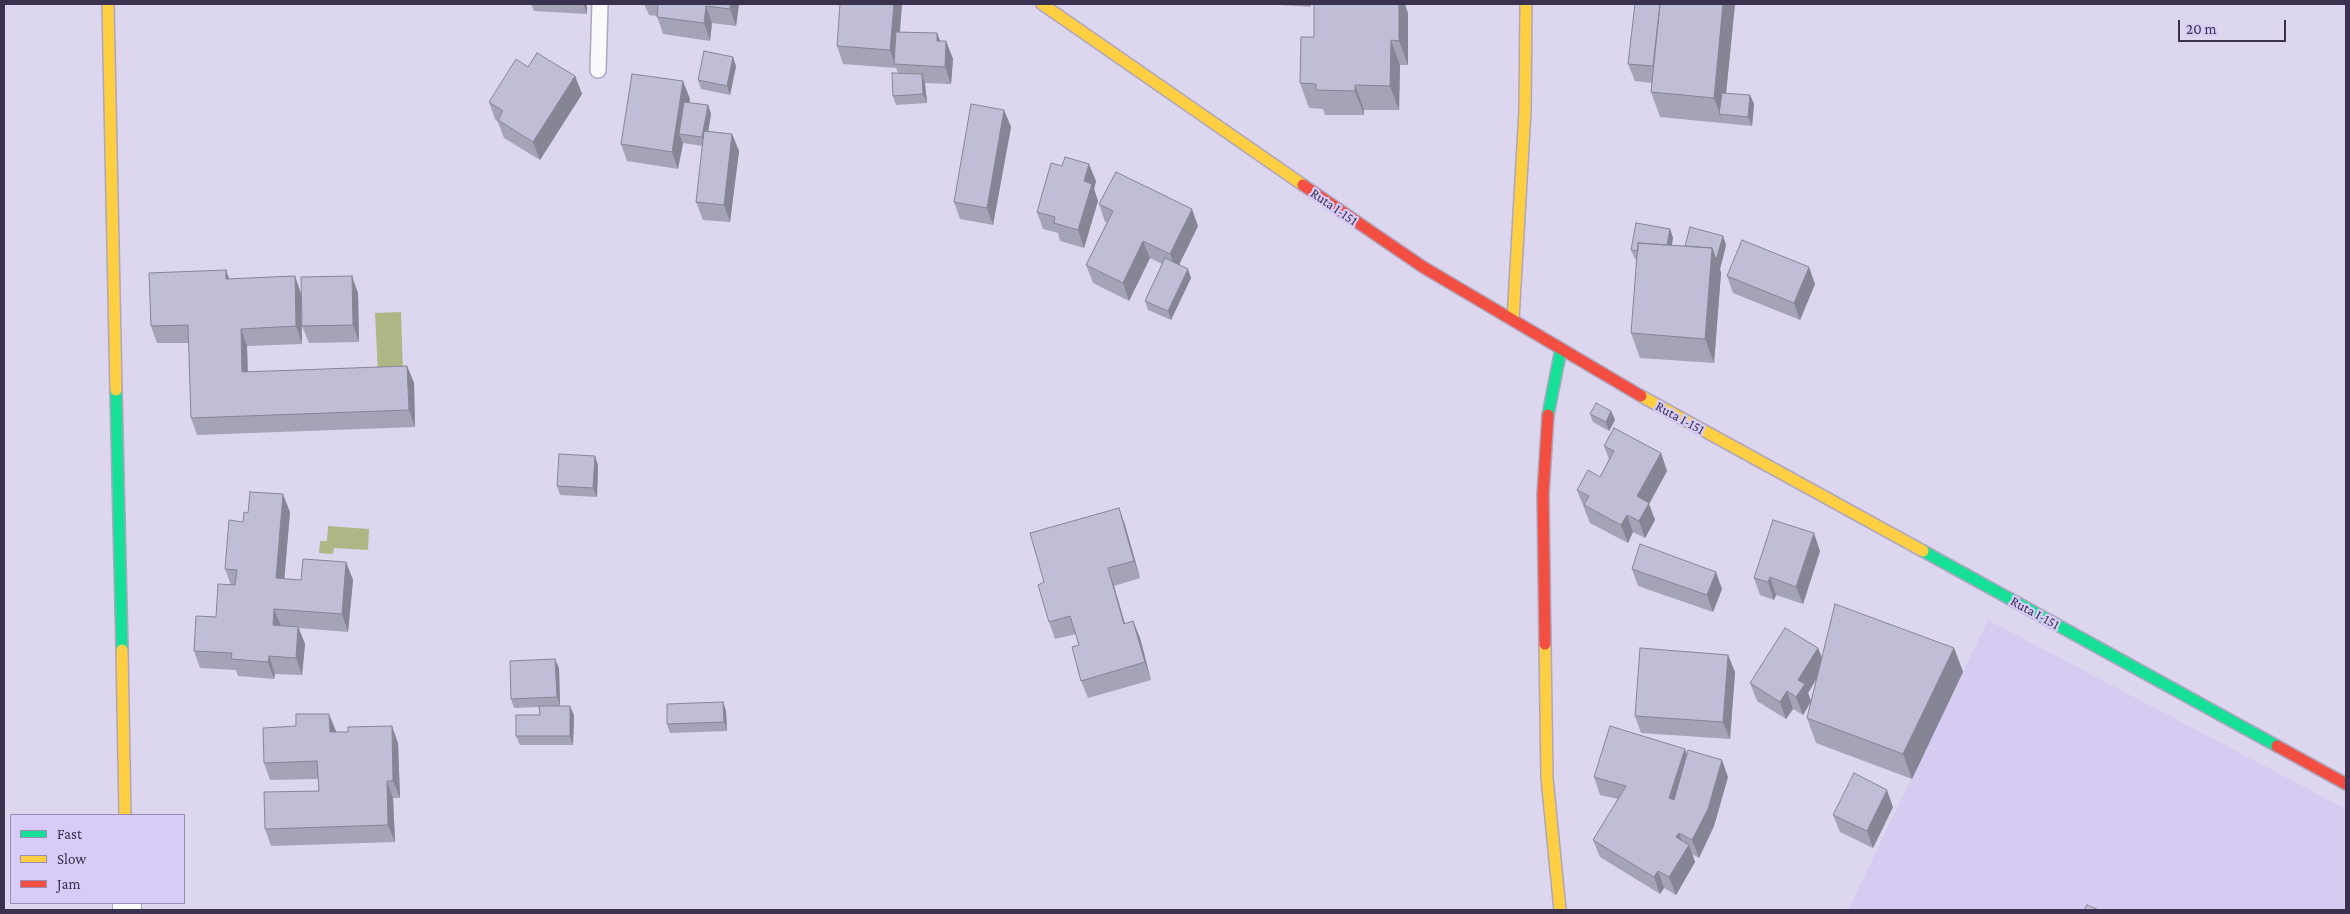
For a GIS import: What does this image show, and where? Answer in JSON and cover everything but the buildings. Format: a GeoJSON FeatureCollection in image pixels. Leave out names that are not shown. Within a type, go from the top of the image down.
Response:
{"type":"FeatureCollection","features":[{"type":"Feature","properties":{"kind":"street"},"geometry":{"type":"LineString","coordinates":[[108,4],[125,814]]}},
{"type":"Feature","properties":{"kind":"street","name":"Ruta I-151"},"geometry":{"type":"LineString","coordinates":[[1042,4],[1423,267],[1561,349],[1752,458],[2346,784]]}},
{"type":"Feature","properties":{"kind":"street"},"geometry":{"type":"LineString","coordinates":[[1513,320],[1525,111],[1526,4]]}},
{"type":"Feature","properties":{"kind":"street"},"geometry":{"type":"LineString","coordinates":[[1560,910],[1547,778],[1543,494],[1549,408],[1561,349]]}},
{"type":"Feature","properties":{"kind":"lane"},"geometry":{"type":"LineString","coordinates":[[598,70],[600,4]]}},
{"type":"Feature","properties":{"kind":"shaded area"},"geometry":{"type":"Polygon","coordinates":[[[401,312],[403,373],[378,374],[375,313],[401,312]]]}},
{"type":"Feature","properties":{"kind":"shaded area"},"geometry":{"type":"Polygon","coordinates":[[[328,526],[369,529],[368,550],[334,548],[333,554],[319,553],[320,541],[327,541],[328,526]]]}},
{"type":"Feature","properties":{"kind":"shaded area"},"geometry":{"type":"Polygon","coordinates":[[[1988,620],[2346,809],[2346,910],[1848,910],[1988,620]]]}},
{"type":"Feature","properties":{"kind":"traffic: fast"},"geometry":{"type":"LineString","coordinates":[[1548,415],[1561,349]]}},
{"type":"Feature","properties":{"kind":"traffic: fast"},"geometry":{"type":"LineString","coordinates":[[116,390],[122,650]]}},
{"type":"Feature","properties":{"kind":"traffic: fast"},"geometry":{"type":"LineString","coordinates":[[1923,551],[2277,746]]}},
{"type":"Feature","properties":{"kind":"traffic: slow"},"geometry":{"type":"LineString","coordinates":[[108,4],[116,390]]}},
{"type":"Feature","properties":{"kind":"traffic: slow"},"geometry":{"type":"LineString","coordinates":[[1042,4],[1303,185]]}},
{"type":"Feature","properties":{"kind":"traffic: slow"},"geometry":{"type":"LineString","coordinates":[[1513,320],[1525,111],[1526,4]]}},
{"type":"Feature","properties":{"kind":"traffic: slow"},"geometry":{"type":"LineString","coordinates":[[1641,396],[1923,551]]}},
{"type":"Feature","properties":{"kind":"traffic: slow"},"geometry":{"type":"LineString","coordinates":[[1545,644],[1547,778],[1560,910]]}},
{"type":"Feature","properties":{"kind":"traffic: slow"},"geometry":{"type":"LineString","coordinates":[[122,650],[125,814]]}},
{"type":"Feature","properties":{"kind":"traffic: jam"},"geometry":{"type":"LineString","coordinates":[[1303,185],[1423,267],[1641,396]]}},
{"type":"Feature","properties":{"kind":"traffic: jam"},"geometry":{"type":"LineString","coordinates":[[1545,644],[1543,494],[1548,415]]}},
{"type":"Feature","properties":{"kind":"traffic: jam"},"geometry":{"type":"LineString","coordinates":[[2277,746],[2346,784]]}}]}
